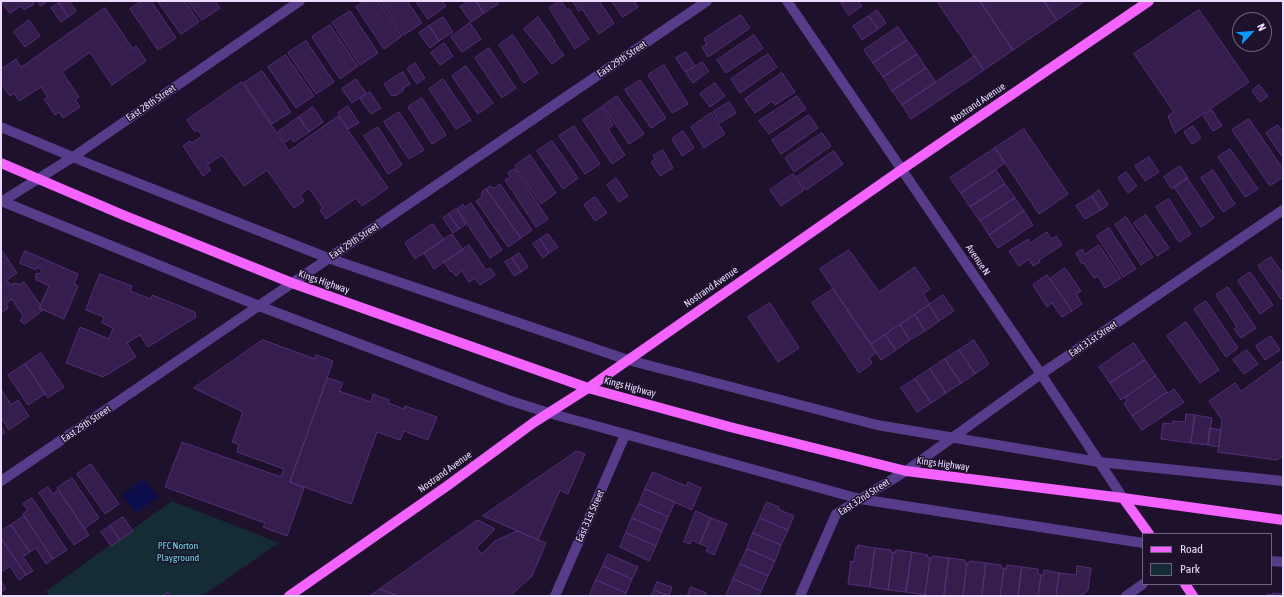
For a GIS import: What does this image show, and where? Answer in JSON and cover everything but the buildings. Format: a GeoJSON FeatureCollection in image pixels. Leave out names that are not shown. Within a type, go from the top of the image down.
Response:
{"type":"FeatureCollection","features":[{"type":"Feature","properties":{"kind":"main road","name":"Nostrand Avenue"},"geometry":{"type":"LineString","coordinates":[[289,596],[447,486],[533,423],[588,388],[901,170],[1149,1]]}},
{"type":"Feature","properties":{"kind":"main road","name":"Kings Highway"},"geometry":{"type":"LineString","coordinates":[[1,163],[123,215],[292,283],[588,388],[730,427],[906,471],[1124,498],[1283,520]]}},
{"type":"Feature","properties":{"kind":"main road","name":"Avenue N"},"geometry":{"type":"LineString","coordinates":[[1124,498],[1148,533]]}},
{"type":"Feature","properties":{"kind":"main road"},"geometry":{"type":"LineString","coordinates":[[1186,585],[1193,596]]}},
{"type":"Feature","properties":{"kind":"street","name":"East 28th Street"},"geometry":{"type":"LineString","coordinates":[[1,202],[73,157],[300,1]]}},
{"type":"Feature","properties":{"kind":"street","name":"East 29th Street"},"geometry":{"type":"LineString","coordinates":[[1,482],[707,1]]}},
{"type":"Feature","properties":{"kind":"street","name":"Avenue N"},"geometry":{"type":"LineString","coordinates":[[787,1],[1124,498]]}},
{"type":"Feature","properties":{"kind":"street"},"geometry":{"type":"LineString","coordinates":[[1,127],[328,258],[628,360],[877,425],[1099,462],[1283,481]]}},
{"type":"Feature","properties":{"kind":"street"},"geometry":{"type":"LineString","coordinates":[[1,202],[259,306],[548,414],[860,499],[1142,543]]}},
{"type":"Feature","properties":{"kind":"street","name":"East 31st Street"},"geometry":{"type":"LineString","coordinates":[[906,471],[1041,374],[1283,210]]}},
{"type":"Feature","properties":{"kind":"street","name":"East 31st Street"},"geometry":{"type":"LineString","coordinates":[[555,596],[625,435]]}},
{"type":"Feature","properties":{"kind":"street","name":"East 32nd Street"},"geometry":{"type":"LineString","coordinates":[[800,596],[836,514],[906,471]]}},
{"type":"Feature","properties":{"kind":"street"},"geometry":{"type":"LineString","coordinates":[[1272,561],[1283,562]]}},
{"type":"Feature","properties":{"kind":"street"},"geometry":{"type":"LineString","coordinates":[[1126,596],[1142,585]]}},
{"type":"Feature","properties":{"kind":"green space","name":"PFC Norton Playground"},"geometry":{"type":"Polygon","coordinates":[[[172,501],[279,543],[202,596],[49,596],[46,591],[172,501]]]}},
{"type":"Feature","properties":{"kind":"shaded area"},"geometry":{"type":"Polygon","coordinates":[[[144,479],[158,497],[136,513],[122,495],[144,479]]]}}]}
